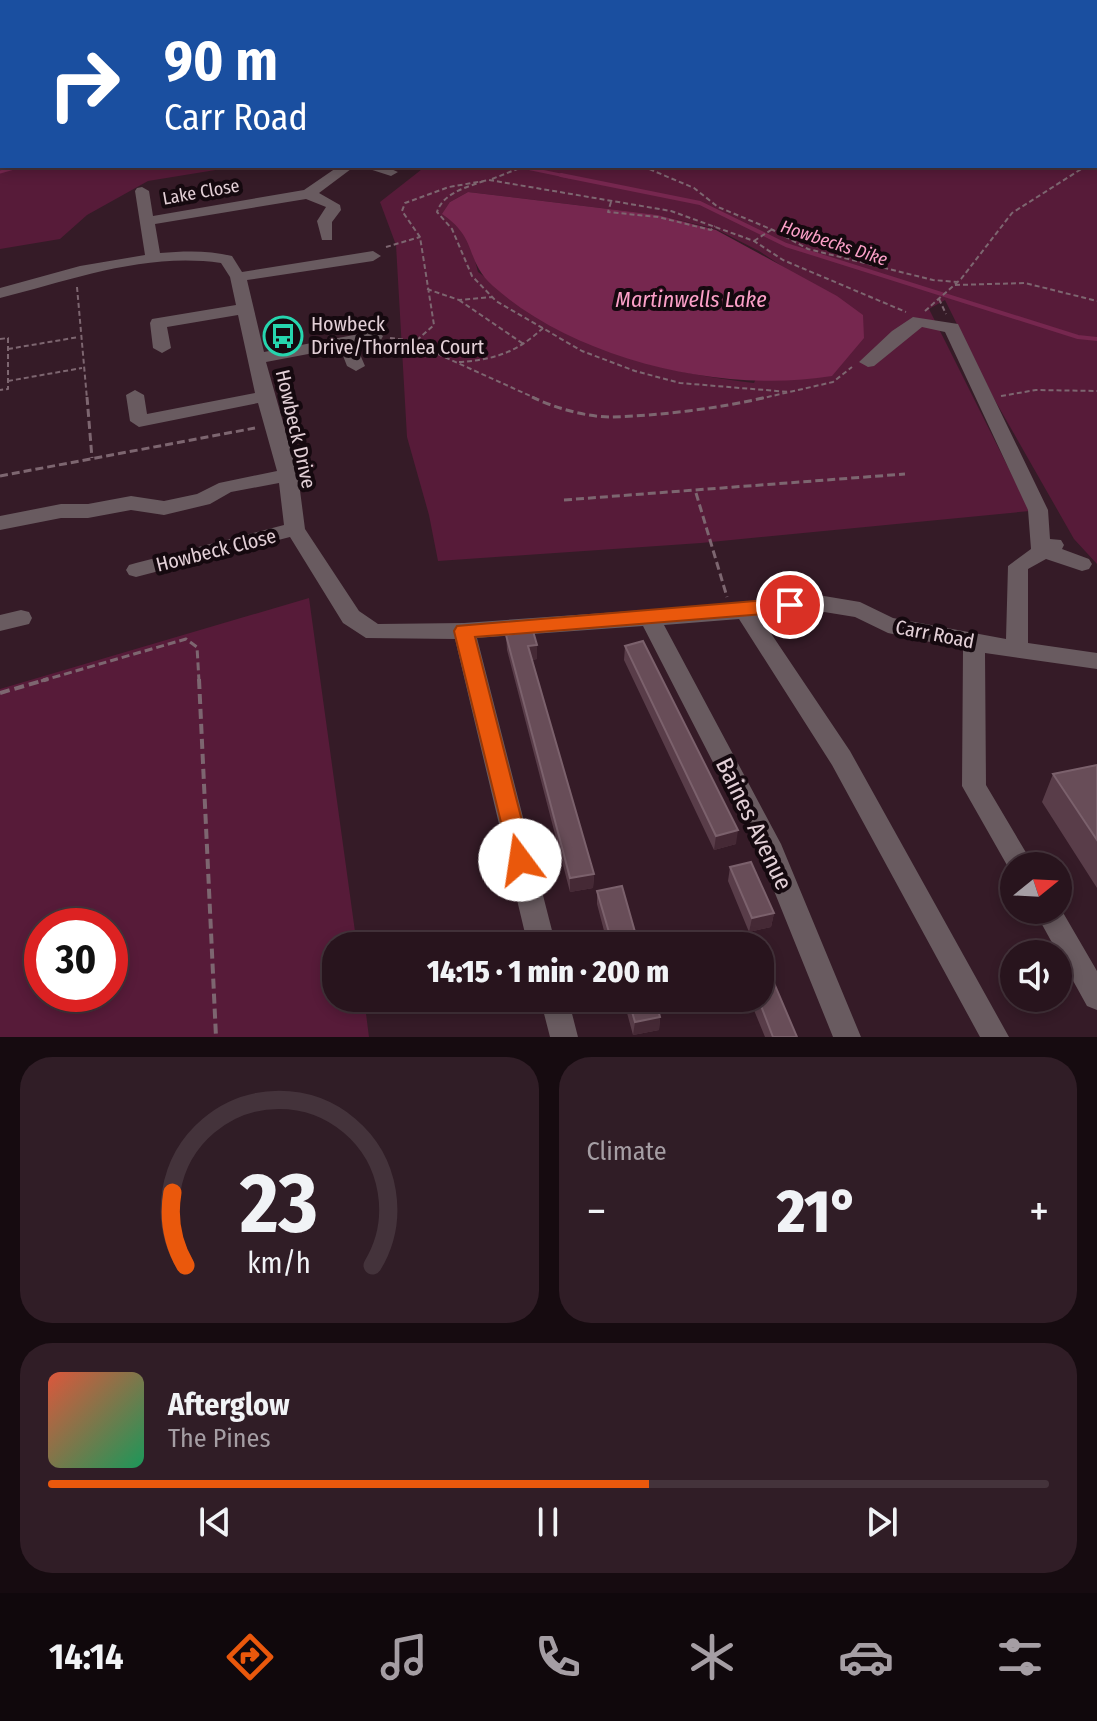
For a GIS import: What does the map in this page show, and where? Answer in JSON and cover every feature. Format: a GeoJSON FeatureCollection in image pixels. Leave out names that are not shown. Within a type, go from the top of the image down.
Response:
{"type":"FeatureCollection","features":[{"type":"Feature","properties":{"kind":"street","name":"Lake Close"},"geometry":{"type":"LineString","coordinates":[[148,221],[308,194],[345,168]]}},
{"type":"Feature","properties":{"kind":"street"},"geometry":{"type":"LineString","coordinates":[[375,168],[391,172]]}},
{"type":"Feature","properties":{"kind":"street"},"geometry":{"type":"LineString","coordinates":[[142,191],[153,259]]}},
{"type":"Feature","properties":{"kind":"street"},"geometry":{"type":"LineString","coordinates":[[308,194],[333,205],[334,210],[324,221],[327,237]]}},
{"type":"Feature","properties":{"kind":"street"},"geometry":{"type":"LineString","coordinates":[[0,293],[76,272],[192,254],[226,259],[238,277],[373,256]]}},
{"type":"Feature","properties":{"kind":"street","name":"Howbeck Drive"},"geometry":{"type":"LineString","coordinates":[[238,277],[265,396],[288,475],[295,529],[351,617],[374,632],[464,631]]}},
{"type":"Feature","properties":{"kind":"street"},"geometry":{"type":"LineString","coordinates":[[162,348],[158,323],[245,309]]}},
{"type":"Feature","properties":{"kind":"street"},"geometry":{"type":"LineString","coordinates":[[868,362],[919,321],[952,328],[1038,510],[1048,547],[1082,564]]}},
{"type":"Feature","properties":{"kind":"street"},"geometry":{"type":"LineString","coordinates":[[257,358],[375,336]]}},
{"type":"Feature","properties":{"kind":"street"},"geometry":{"type":"LineString","coordinates":[[346,341],[356,366]]}},
{"type":"Feature","properties":{"kind":"street"},"geometry":{"type":"LineString","coordinates":[[135,395],[139,421],[265,396]]}},
{"type":"Feature","properties":{"kind":"street"},"geometry":{"type":"LineString","coordinates":[[0,523],[61,511],[88,511],[131,503],[164,508],[203,499],[226,487],[288,475]]}},
{"type":"Feature","properties":{"kind":"street","name":"Howbeck Close"},"geometry":{"type":"LineString","coordinates":[[136,570],[295,529]]}},
{"type":"Feature","properties":{"kind":"street"},"geometry":{"type":"LineString","coordinates":[[1016,638],[1018,566],[1048,547]]}},
{"type":"Feature","properties":{"kind":"street","name":"Carr Road"},"geometry":{"type":"LineString","coordinates":[[464,631],[738,611],[812,602],[860,610],[888,625],[974,643],[1016,638],[1047,653],[1097,661]]}},
{"type":"Feature","properties":{"kind":"street"},"geometry":{"type":"LineString","coordinates":[[738,611],[841,758],[995,1037]]}},
{"type":"Feature","properties":{"kind":"street","name":"Baines Avenue"},"geometry":{"type":"LineString","coordinates":[[649,617],[768,844],[847,1037]]}},
{"type":"Feature","properties":{"kind":"street"},"geometry":{"type":"LineString","coordinates":[[464,631],[539,932]]}},
{"type":"Feature","properties":{"kind":"street"},"geometry":{"type":"LineString","coordinates":[[974,643],[974,786],[1013,852]]}},
{"type":"Feature","properties":{"kind":"street"},"geometry":{"type":"LineString","coordinates":[[1055,924],[1097,997]]}},
{"type":"Feature","properties":{"kind":"street"},"geometry":{"type":"LineString","coordinates":[[558,1012],[564,1037]]}},
{"type":"Feature","properties":{"kind":"path"},"geometry":{"type":"LineString","coordinates":[[520,168],[455,192],[439,205],[437,212],[452,229],[472,276],[492,297],[582,351],[635,371],[680,383],[789,392]]}},
{"type":"Feature","properties":{"kind":"path"},"geometry":{"type":"LineString","coordinates":[[647,168],[694,188],[718,207],[773,230],[808,249],[933,280],[1025,283],[1097,301]]}},
{"type":"Feature","properties":{"kind":"path"},"geometry":{"type":"LineString","coordinates":[[939,299],[956,283],[1012,213],[1083,168]]}},
{"type":"Feature","properties":{"kind":"path"},"geometry":{"type":"LineString","coordinates":[[416,341],[434,325],[420,237],[402,211],[405,203],[449,187],[489,180],[671,211],[754,241],[783,260],[909,313]]}},
{"type":"Feature","properties":{"kind":"path"},"geometry":{"type":"LineString","coordinates":[[611,202],[608,212],[658,217],[713,228]]}},
{"type":"Feature","properties":{"kind":"path"},"geometry":{"type":"LineString","coordinates":[[754,241],[773,230]]}},
{"type":"Feature","properties":{"kind":"path"},"geometry":{"type":"LineString","coordinates":[[373,256],[382,248],[420,237]]}},
{"type":"Feature","properties":{"kind":"path"},"geometry":{"type":"LineString","coordinates":[[76,272],[79,337],[92,458]]}},
{"type":"Feature","properties":{"kind":"path"},"geometry":{"type":"LineString","coordinates":[[427,289],[459,300],[526,346]]}},
{"type":"Feature","properties":{"kind":"path"},"geometry":{"type":"LineString","coordinates":[[459,300],[492,297]]}},
{"type":"Feature","properties":{"kind":"path"},"geometry":{"type":"LineString","coordinates":[[457,362],[500,358],[526,346],[544,327]]}},
{"type":"Feature","properties":{"kind":"path"},"geometry":{"type":"LineString","coordinates":[[375,336],[416,341],[418,345],[549,405],[609,417],[739,404],[833,382],[853,366],[868,362]]}},
{"type":"Feature","properties":{"kind":"path"},"geometry":{"type":"LineString","coordinates":[[8,349],[79,337]]}},
{"type":"Feature","properties":{"kind":"path"},"geometry":{"type":"LineString","coordinates":[[0,339],[8,338],[8,389],[0,390]]}},
{"type":"Feature","properties":{"kind":"path"},"geometry":{"type":"LineString","coordinates":[[8,381],[82,368]]}},
{"type":"Feature","properties":{"kind":"path"},"geometry":{"type":"LineString","coordinates":[[985,398],[1036,390],[1097,391]]}},
{"type":"Feature","properties":{"kind":"path"},"geometry":{"type":"LineString","coordinates":[[0,476],[275,424]]}},
{"type":"Feature","properties":{"kind":"path"},"geometry":{"type":"LineString","coordinates":[[564,500],[905,474]]}},
{"type":"Feature","properties":{"kind":"path"},"geometry":{"type":"LineString","coordinates":[[695,492],[738,611]]}},
{"type":"Feature","properties":{"kind":"path"},"geometry":{"type":"LineString","coordinates":[[0,693],[186,639],[197,647],[216,1037]]}},
{"type":"Feature","properties":{"kind":"shaded area"},"geometry":{"type":"Polygon","coordinates":[[[0,168],[228,168],[148,181],[87,215],[60,239],[0,249],[0,168]]]}},
{"type":"Feature","properties":{"kind":"shaded area"},"geometry":{"type":"Polygon","coordinates":[[[423,168],[1097,168],[1097,564],[1074,539],[993,397],[945,300],[929,309],[1030,511],[701,543],[438,561],[429,515],[407,437],[396,245],[380,202],[423,168]],[[468,192],[450,202],[471,245],[478,272],[554,325],[610,352],[633,359],[705,376],[754,383],[803,280],[759,251],[716,229],[658,215],[468,192]]]}},
{"type":"Feature","properties":{"kind":"shaded area"},"geometry":{"type":"Polygon","coordinates":[[[309,598],[355,932],[322,932],[322,1012],[366,1012],[369,1037],[0,1037],[0,689],[309,598]]]}},
{"type":"Feature","properties":{"kind":"water","name":"Martinwells Lake"},"geometry":{"type":"Polygon","coordinates":[[[468,192],[658,215],[716,230],[837,296],[863,315],[864,338],[832,376],[790,380],[745,380],[699,375],[653,366],[608,352],[566,334],[527,312],[484,276],[462,232],[442,214],[450,202],[468,192]]]}},
{"type":"Feature","properties":{"kind":"building"},"geometry":{"type":"Polygon","coordinates":[[[533,631],[537,645],[528,646],[594,874],[570,878],[506,635],[533,631]]]}},
{"type":"Feature","properties":{"kind":"building"},"geometry":{"type":"Polygon","coordinates":[[[643,641],[738,830],[716,836],[625,646],[643,641]]]}},
{"type":"Feature","properties":{"kind":"building"},"geometry":{"type":"Polygon","coordinates":[[[1097,765],[1097,840],[1053,774],[1097,765]]]}},
{"type":"Feature","properties":{"kind":"building"},"geometry":{"type":"Polygon","coordinates":[[[751,862],[774,913],[752,918],[730,867],[751,862]]]}},
{"type":"Feature","properties":{"kind":"building"},"geometry":{"type":"Polygon","coordinates":[[[622,886],[635,932],[609,932],[597,891],[622,886]]]}},
{"type":"Feature","properties":{"kind":"building"},"geometry":{"type":"Polygon","coordinates":[[[774,983],[797,1037],[773,1037],[763,1012],[774,1012],[774,983]]]}},
{"type":"Feature","properties":{"kind":"building"},"geometry":{"type":"Polygon","coordinates":[[[632,1012],[659,1012],[660,1017],[635,1022],[632,1012]]]}},
{"type":"Feature","properties":{"kind":"waterway","name":"Howbecks Dike"},"geometry":{"type":"LineString","coordinates":[[0,172],[14,168]]}},
{"type":"Feature","properties":{"kind":"waterway","name":"Howbecks Dike"},"geometry":{"type":"LineString","coordinates":[[527,168],[570,177]]}},
{"type":"Feature","properties":{"kind":"waterway","name":"Howbecks Dike"},"geometry":{"type":"LineString","coordinates":[[561,175],[700,203],[786,245],[1078,337],[1097,339]]}},
{"type":"Feature","properties":{"kind":"place","name":"Howbeck Drive/Thornlea Court"},"geometry":{"type":"Point","coordinates":[283,336]}},
{"type":"Feature","properties":{"kind":"route"},"geometry":{"type":"LineString","coordinates":[[520,860],[464,631],[745,611],[790,605]]}}]}
